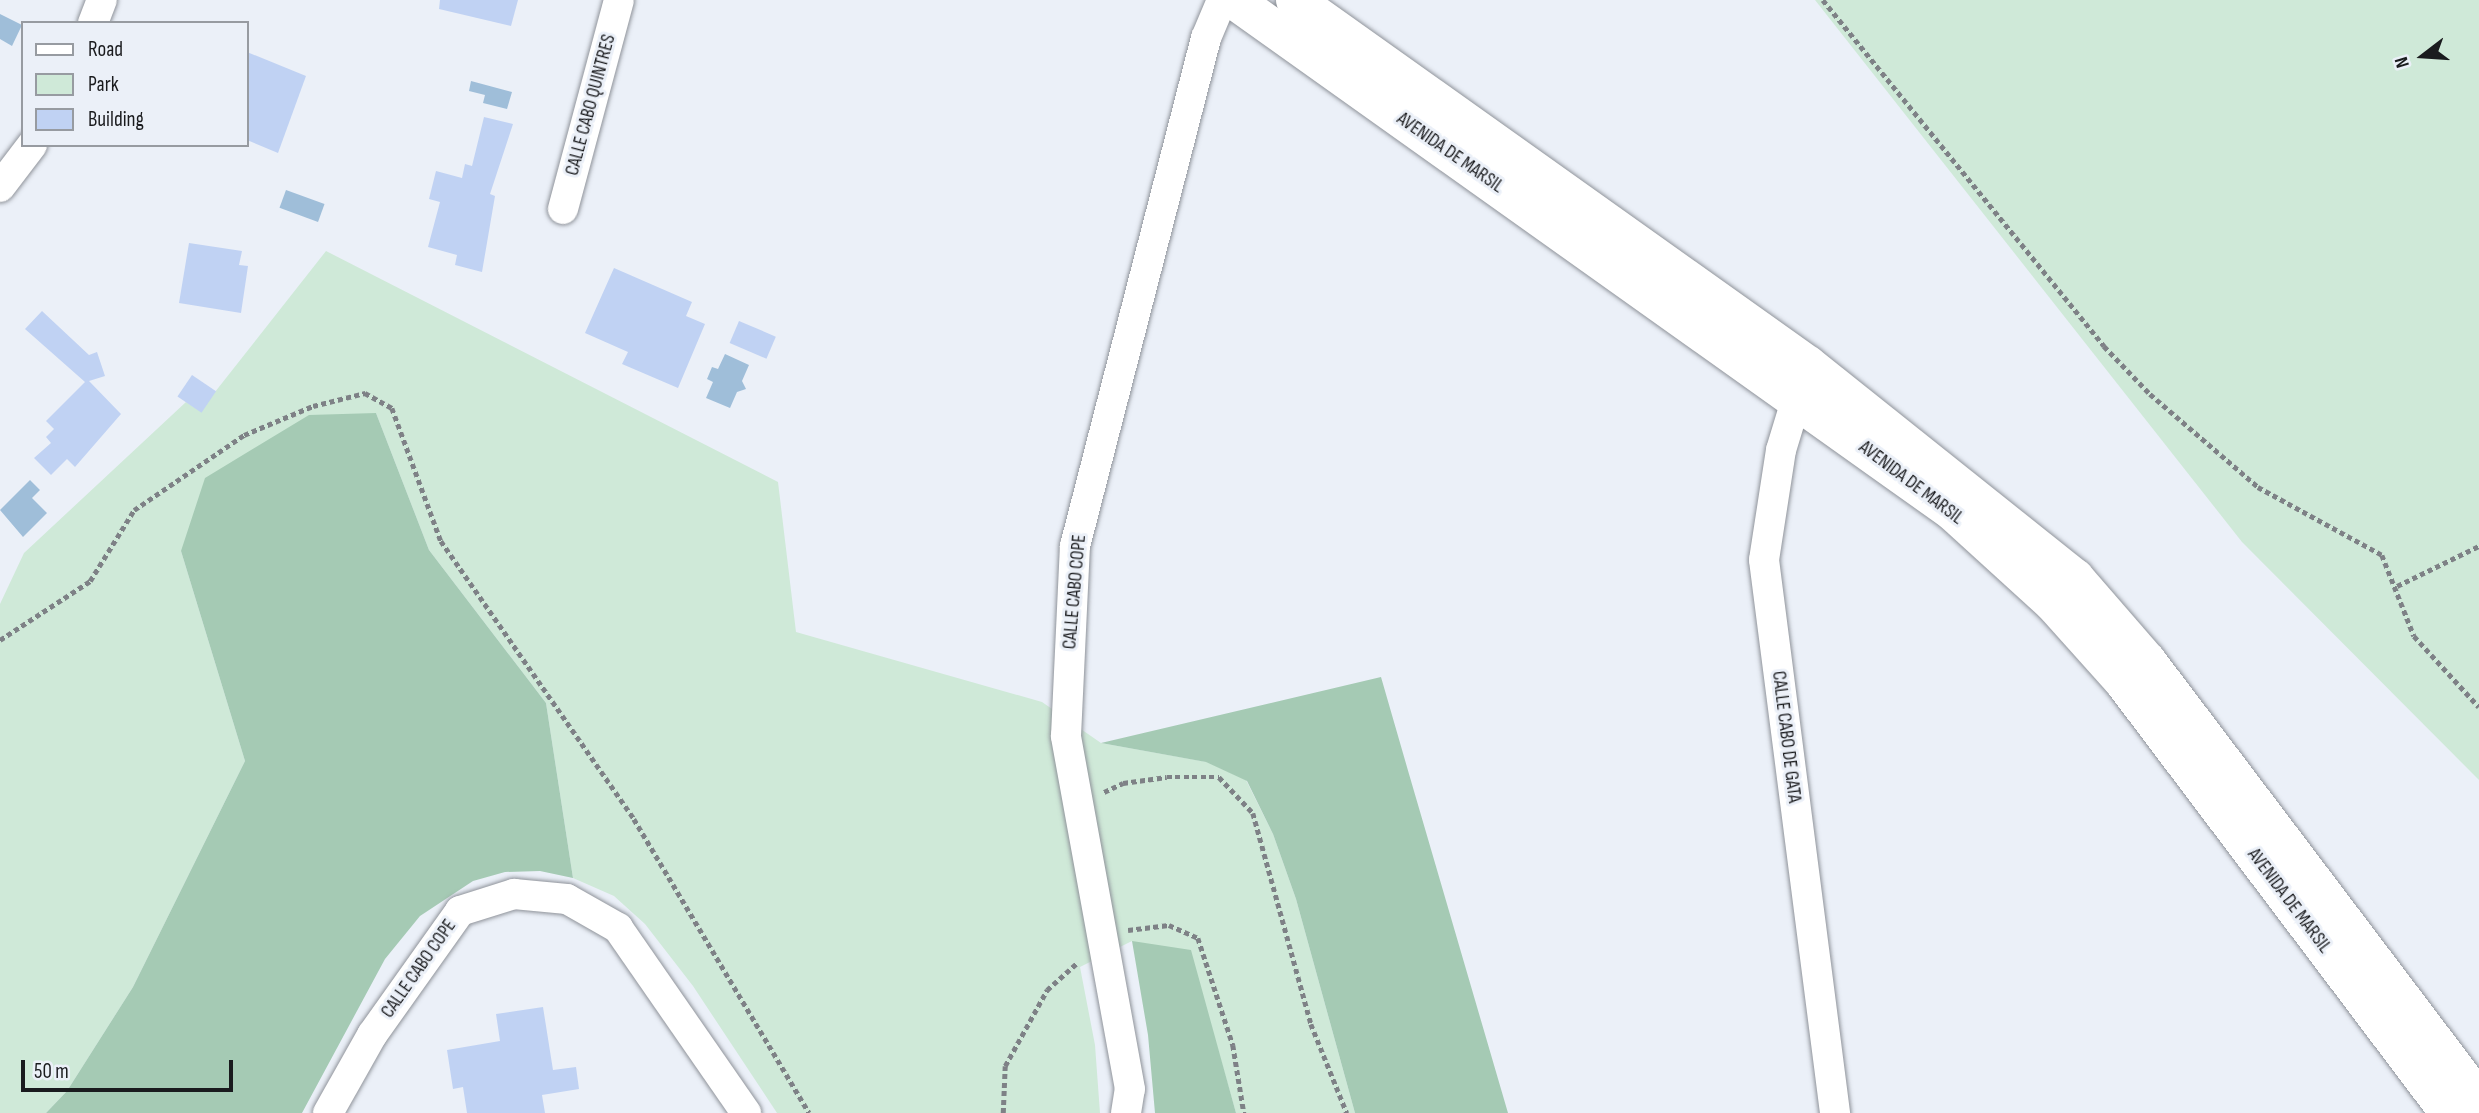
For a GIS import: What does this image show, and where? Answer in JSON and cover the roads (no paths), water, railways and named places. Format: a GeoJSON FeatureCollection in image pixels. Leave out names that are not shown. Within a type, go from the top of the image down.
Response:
{"type":"FeatureCollection","features":[{"type":"Feature","properties":{"kind":"street"},"geometry":{"type":"LineString","coordinates":[[94,21],[102,0]]}},
{"type":"Feature","properties":{"kind":"street","name":"CALLE CABO QUINTRES"},"geometry":{"type":"LineString","coordinates":[[563,209],[619,0]]}},
{"type":"Feature","properties":{"kind":"street","name":"CALLE CABO COPE"},"geometry":{"type":"LineString","coordinates":[[1126,1113],[1130,1089],[1066,736],[1075,546],[1206,38],[1222,0]]}},
{"type":"Feature","properties":{"kind":"street","name":"AVENIDA DE MARSIL"},"geometry":{"type":"LineString","coordinates":[[1234,0],[1802,381],[2053,603],[2123,681],[2449,1113]]}},
{"type":"Feature","properties":{"kind":"street","name":"AVENIDA DE MARSIL"},"geometry":{"type":"LineString","coordinates":[[1294,0],[1802,381],[2075,578],[2147,661],[2479,1100]]}},
{"type":"Feature","properties":{"kind":"street"},"geometry":{"type":"LineString","coordinates":[[0,187],[30,147]]}},
{"type":"Feature","properties":{"kind":"street","name":"CALLE CABO DE GATA"},"geometry":{"type":"LineString","coordinates":[[1802,381],[1781,450],[1764,560],[1835,1113]]}},
{"type":"Feature","properties":{"kind":"street","name":"CALLE CABO COPE"},"geometry":{"type":"LineString","coordinates":[[328,1113],[372,1035],[460,911],[514,894],[567,899],[618,929],[746,1113]]}},
{"type":"Feature","properties":{"kind":"water"},"geometry":{"type":"Polygon","coordinates":[[[0,14],[21,24],[12,46],[0,39],[0,14]]]}},
{"type":"Feature","properties":{"kind":"water"},"geometry":{"type":"Polygon","coordinates":[[[471,81],[512,92],[507,109],[483,103],[485,95],[469,91],[471,81]]]}},
{"type":"Feature","properties":{"kind":"water"},"geometry":{"type":"Polygon","coordinates":[[[286,190],[325,204],[318,222],[280,208],[286,190]]]}},
{"type":"Feature","properties":{"kind":"water"},"geometry":{"type":"Polygon","coordinates":[[[725,354],[749,365],[742,381],[746,389],[737,392],[730,408],[706,398],[713,382],[707,379],[712,367],[718,369],[725,354]]]}},
{"type":"Feature","properties":{"kind":"water"},"geometry":{"type":"Polygon","coordinates":[[[30,480],[40,490],[32,498],[47,513],[23,537],[0,510],[30,480]]]}}]}
